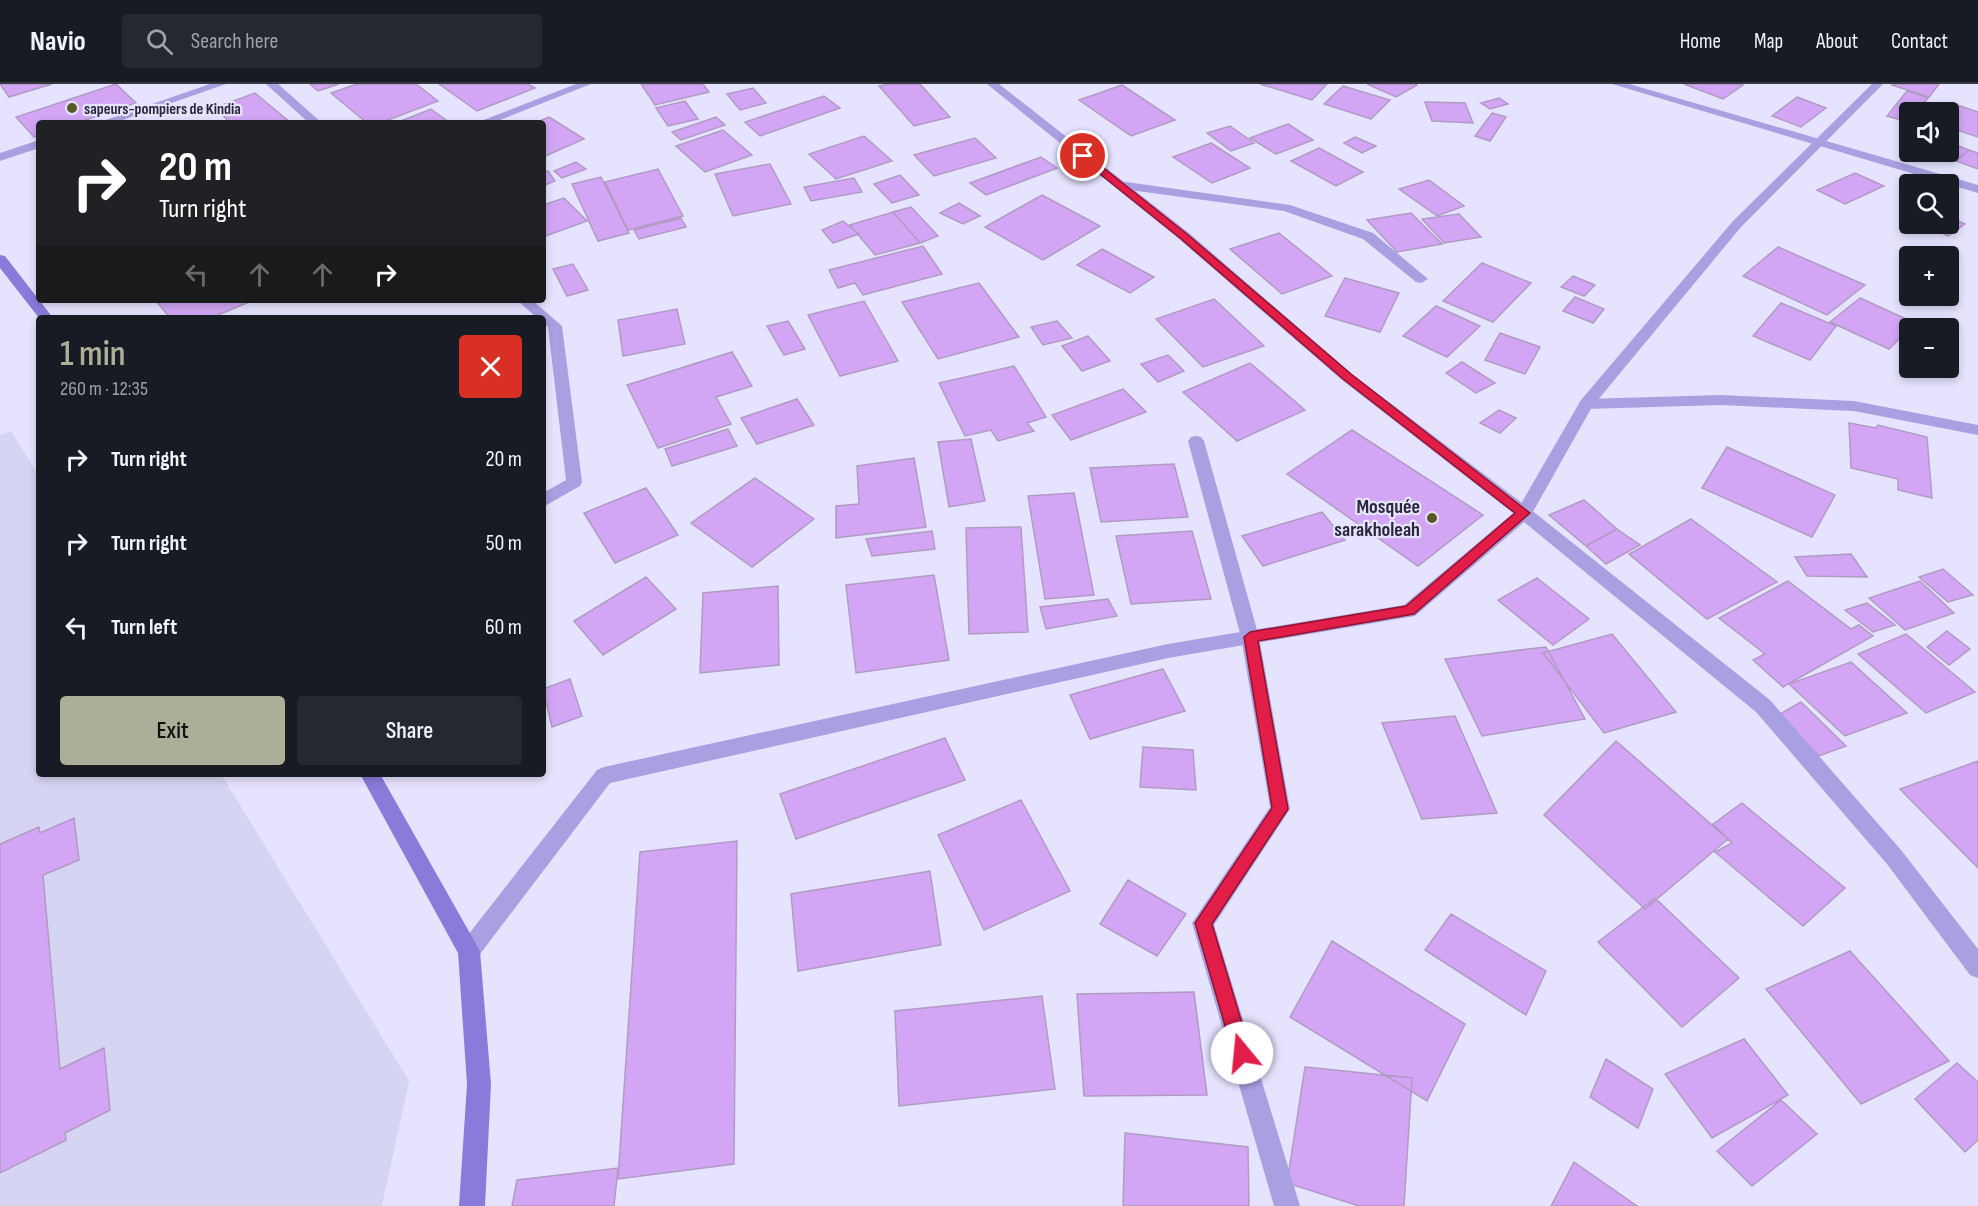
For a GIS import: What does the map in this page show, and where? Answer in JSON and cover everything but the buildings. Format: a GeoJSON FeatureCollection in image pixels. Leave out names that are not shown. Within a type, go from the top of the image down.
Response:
{"type":"FeatureCollection","features":[{"type":"Feature","properties":{"kind":"main road"},"geometry":{"type":"LineString","coordinates":[[0,259],[44,315]]}},
{"type":"Feature","properties":{"kind":"main road"},"geometry":{"type":"LineString","coordinates":[[372,777],[469,951],[479,1084],[472,1206]]}},
{"type":"Feature","properties":{"kind":"street"},"geometry":{"type":"LineString","coordinates":[[112,120],[220,84]]}},
{"type":"Feature","properties":{"kind":"street"},"geometry":{"type":"LineString","coordinates":[[271,84],[313,120]]}},
{"type":"Feature","properties":{"kind":"street"},"geometry":{"type":"LineString","coordinates":[[490,120],[586,84]]}},
{"type":"Feature","properties":{"kind":"street"},"geometry":{"type":"LineString","coordinates":[[992,84],[1184,236],[1347,376],[1524,513],[1763,706],[1894,857],[1978,967]]}},
{"type":"Feature","properties":{"kind":"street"},"geometry":{"type":"LineString","coordinates":[[1617,84],[1978,189]]}},
{"type":"Feature","properties":{"kind":"street"},"geometry":{"type":"LineString","coordinates":[[469,951],[604,776],[1168,651],[1409,611],[1524,513],[1586,404],[1737,224],[1878,84]]}},
{"type":"Feature","properties":{"kind":"street"},"geometry":{"type":"LineString","coordinates":[[0,157],[36,145]]}},
{"type":"Feature","properties":{"kind":"street"},"geometry":{"type":"LineString","coordinates":[[1119,185],[1286,208],[1368,236],[1421,279]]}},
{"type":"Feature","properties":{"kind":"street"},"geometry":{"type":"LineString","coordinates":[[528,303],[542,315]]}},
{"type":"Feature","properties":{"kind":"street"},"geometry":{"type":"LineString","coordinates":[[546,318],[555,326],[574,482],[546,499]]}},
{"type":"Feature","properties":{"kind":"street"},"geometry":{"type":"LineString","coordinates":[[1586,404],[1721,400],[1854,406],[1978,430]]}},
{"type":"Feature","properties":{"kind":"street"},"geometry":{"type":"LineString","coordinates":[[1196,441],[1250,637],[1280,809],[1203,923],[1287,1206]]}},
{"type":"Feature","properties":{"kind":"shaded area"},"geometry":{"type":"Polygon","coordinates":[[[11,431],[36,471],[36,777],[223,777],[409,1081],[382,1206],[0,1206],[0,435],[11,431]]]}},
{"type":"Feature","properties":{"kind":"place","name":"sapeurs-pompiers de Kindia"},"geometry":{"type":"Point","coordinates":[72,108]}},
{"type":"Feature","properties":{"kind":"place","name":"Mosquée sarakholeah"},"geometry":{"type":"Point","coordinates":[1432,518]}},
{"type":"Feature","properties":{"kind":"route"},"geometry":{"type":"LineString","coordinates":[[1083,156],[1184,236],[1347,376],[1524,513],[1409,611],[1250,637],[1280,809],[1203,923],[1242,1053]]}}]}
